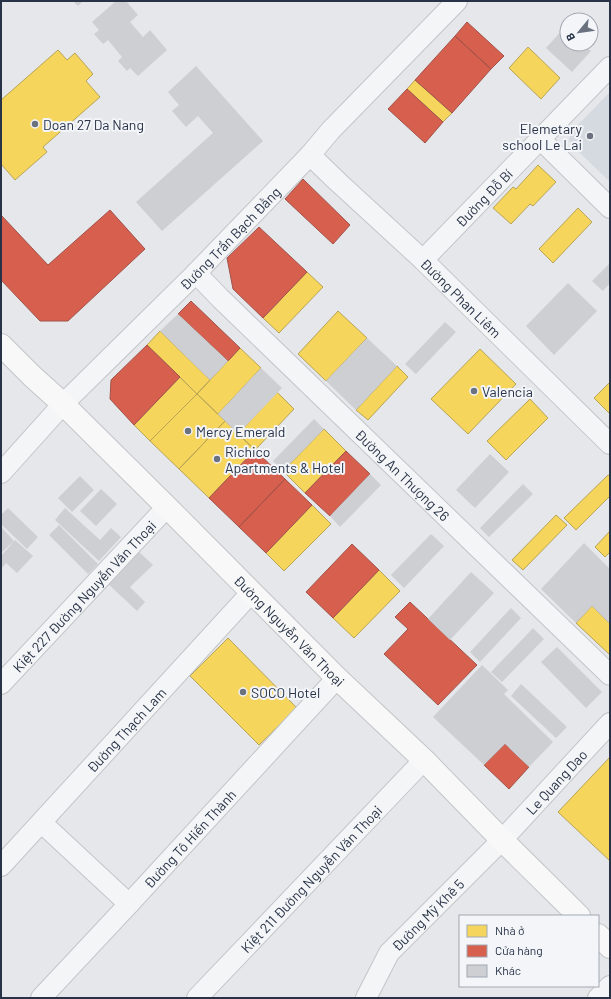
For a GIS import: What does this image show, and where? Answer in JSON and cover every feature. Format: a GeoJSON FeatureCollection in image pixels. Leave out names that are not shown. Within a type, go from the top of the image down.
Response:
{"type":"FeatureCollection","features":[{"type":"Feature","properties":{"kind":"main road","name":"Đường Nguyễn Văn Thoại"},"geometry":{"type":"LineString","coordinates":[[1,345],[167,507],[337,678],[424,760],[578,915]]}},
{"type":"Feature","properties":{"kind":"main road"},"geometry":{"type":"LineString","coordinates":[[599,936],[610,947]]}},
{"type":"Feature","properties":{"kind":"street","name":"Đường Trần Bạch Đằng"},"geometry":{"type":"LineString","coordinates":[[1,473],[63,404],[196,273],[310,154],[331,130],[457,1]]}},
{"type":"Feature","properties":{"kind":"street","name":"Đường Đỗ Bí"},"geometry":{"type":"LineString","coordinates":[[423,260],[610,67]]}},
{"type":"Feature","properties":{"kind":"street"},"geometry":{"type":"LineString","coordinates":[[540,138],[610,208]]}},
{"type":"Feature","properties":{"kind":"street","name":"Đường Phan Liêm"},"geometry":{"type":"LineString","coordinates":[[310,154],[338,182],[423,260],[610,444]]}},
{"type":"Feature","properties":{"kind":"street","name":"Đường An Thượng 26"},"geometry":{"type":"LineString","coordinates":[[196,273],[220,298],[610,675]]}},
{"type":"Feature","properties":{"kind":"street","name":"Kiệt 227 Đường Nguyễn Văn Thoại"},"geometry":{"type":"LineString","coordinates":[[1,684],[167,507]]}},
{"type":"Feature","properties":{"kind":"street","name":"Đường Thạch Lam"},"geometry":{"type":"LineString","coordinates":[[1,866],[251,593]]}},
{"type":"Feature","properties":{"kind":"street","name":"Đường Tô Hiến Thành"},"geometry":{"type":"LineString","coordinates":[[41,998],[337,678]]}},
{"type":"Feature","properties":{"kind":"street","name":"Le Quang Dao"},"geometry":{"type":"LineString","coordinates":[[502,840],[610,723]]}},
{"type":"Feature","properties":{"kind":"street","name":"Kiệt 211 Đường Nguyễn Văn Thoại"},"geometry":{"type":"LineString","coordinates":[[197,998],[424,760]]}},
{"type":"Feature","properties":{"kind":"street"},"geometry":{"type":"LineString","coordinates":[[42,823],[129,904]]}},
{"type":"Feature","properties":{"kind":"street","name":"Đường Mỹ Khê 5"},"geometry":{"type":"LineString","coordinates":[[366,998],[389,953],[502,840]]}},
{"type":"Feature","properties":{"kind":"street"},"geometry":{"type":"LineString","coordinates":[[598,998],[610,986]]}},
{"type":"Feature","properties":{"kind":"shaded area","name":"Elemetary school Le Lai"},"geometry":{"type":"Polygon","coordinates":[[[610,92],[610,182],[575,148],[569,140],[571,132],[610,92]]]}},
{"type":"Feature","properties":{"kind":"building: Nhà ở"},"geometry":{"type":"Polygon","coordinates":[[[528,47],[560,78],[541,99],[509,68],[528,47]]]}},
{"type":"Feature","properties":{"kind":"building: Nhà ở","name":"Doan 27 Da Nang"},"geometry":{"type":"Polygon","coordinates":[[[58,50],[67,60],[75,53],[93,74],[86,81],[100,97],[43,147],[47,152],[15,180],[1,164],[1,100],[58,50]]]}},
{"type":"Feature","properties":{"kind":"building: Nhà ở"},"geometry":{"type":"Polygon","coordinates":[[[415,80],[452,113],[443,122],[407,89],[415,80]]]}},
{"type":"Feature","properties":{"kind":"building: Nhà ở"},"geometry":{"type":"Polygon","coordinates":[[[538,165],[556,182],[533,206],[530,204],[511,224],[493,208],[513,187],[516,189],[538,165]]]}},
{"type":"Feature","properties":{"kind":"building: Nhà ở"},"geometry":{"type":"Polygon","coordinates":[[[578,208],[592,222],[553,263],[539,249],[578,208]]]}},
{"type":"Feature","properties":{"kind":"building: Nhà ở"},"geometry":{"type":"Polygon","coordinates":[[[307,272],[323,287],[279,333],[263,318],[307,272]]]}},
{"type":"Feature","properties":{"kind":"building: Nhà ở"},"geometry":{"type":"Polygon","coordinates":[[[338,311],[367,338],[326,381],[298,354],[338,311]]]}},
{"type":"Feature","properties":{"kind":"building: Nhà ở"},"geometry":{"type":"Polygon","coordinates":[[[160,331],[210,380],[197,394],[147,345],[160,331]]]}},
{"type":"Feature","properties":{"kind":"building: Nhà ở"},"geometry":{"type":"Polygon","coordinates":[[[240,348],[261,368],[218,414],[197,394],[240,348]]]}},
{"type":"Feature","properties":{"kind":"building: Nhà ở","name":"Valencia"},"geometry":{"type":"Polygon","coordinates":[[[480,349],[516,384],[468,434],[431,399],[480,349]]]}},
{"type":"Feature","properties":{"kind":"building: Nhà ở"},"geometry":{"type":"Polygon","coordinates":[[[397,366],[408,377],[368,420],[356,410],[397,366]]]}},
{"type":"Feature","properties":{"kind":"building: Nhà ở"},"geometry":{"type":"Polygon","coordinates":[[[180,377],[197,394],[150,441],[134,425],[180,377]]]}},
{"type":"Feature","properties":{"kind":"building: Nhà ở"},"geometry":{"type":"Polygon","coordinates":[[[610,382],[610,414],[594,398],[610,382]]]}},
{"type":"Feature","properties":{"kind":"building: Nhà ở"},"geometry":{"type":"Polygon","coordinates":[[[277,392],[294,409],[255,450],[238,434],[277,392]]]}},
{"type":"Feature","properties":{"kind":"building: Nhà ở","name":"Mercy Emerald"},"geometry":{"type":"Polygon","coordinates":[[[197,394],[225,421],[179,469],[150,441],[197,394]]]}},
{"type":"Feature","properties":{"kind":"building: Nhà ở"},"geometry":{"type":"Polygon","coordinates":[[[530,399],[548,418],[506,460],[487,441],[530,399]]]}},
{"type":"Feature","properties":{"kind":"building: Nhà ở","name":"Richico Apartments & Hotel"},"geometry":{"type":"Polygon","coordinates":[[[225,421],[255,450],[209,498],[179,469],[225,421]]]}},
{"type":"Feature","properties":{"kind":"building: Nhà ở"},"geometry":{"type":"Polygon","coordinates":[[[324,429],[346,451],[305,493],[283,471],[324,429]]]}},
{"type":"Feature","properties":{"kind":"building: Nhà ở"},"geometry":{"type":"Polygon","coordinates":[[[608,475],[610,476],[610,496],[576,530],[564,518],[608,475]]]}},
{"type":"Feature","properties":{"kind":"building: Nhà ở"},"geometry":{"type":"Polygon","coordinates":[[[312,505],[331,524],[284,571],[266,553],[312,505]]]}},
{"type":"Feature","properties":{"kind":"building: Nhà ở"},"geometry":{"type":"Polygon","coordinates":[[[556,515],[567,525],[523,570],[512,560],[556,515]]]}},
{"type":"Feature","properties":{"kind":"building: Nhà ở"},"geometry":{"type":"Polygon","coordinates":[[[610,531],[610,552],[605,557],[595,547],[610,531]]]}},
{"type":"Feature","properties":{"kind":"building: Nhà ở"},"geometry":{"type":"Polygon","coordinates":[[[379,570],[400,591],[354,638],[333,618],[379,570]]]}},
{"type":"Feature","properties":{"kind":"building: Nhà ở"},"geometry":{"type":"Polygon","coordinates":[[[592,606],[610,624],[610,655],[576,623],[592,606]]]}},
{"type":"Feature","properties":{"kind":"building: Nhà ở","name":"SOCO Hotel"},"geometry":{"type":"Polygon","coordinates":[[[228,638],[297,708],[259,745],[190,676],[228,638]]]}},
{"type":"Feature","properties":{"kind":"building: Nhà ở"},"geometry":{"type":"Polygon","coordinates":[[[610,757],[610,861],[558,812],[610,757]]]}},
{"type":"Feature","properties":{"kind":"building: Cửa hàng"},"geometry":{"type":"Polygon","coordinates":[[[467,22],[504,56],[491,69],[455,36],[467,22]]]}},
{"type":"Feature","properties":{"kind":"building: Cửa hàng"},"geometry":{"type":"Polygon","coordinates":[[[455,36],[491,69],[452,113],[415,80],[455,36]]]}},
{"type":"Feature","properties":{"kind":"building: Cửa hàng"},"geometry":{"type":"Polygon","coordinates":[[[407,89],[443,122],[425,143],[388,109],[407,89]]]}},
{"type":"Feature","properties":{"kind":"building: Cửa hàng"},"geometry":{"type":"Polygon","coordinates":[[[303,179],[350,225],[333,244],[285,199],[303,179]]]}},
{"type":"Feature","properties":{"kind":"building: Cửa hàng"},"geometry":{"type":"Polygon","coordinates":[[[110,210],[145,249],[68,321],[40,321],[1,280],[1,215],[48,265],[110,210]]]}},
{"type":"Feature","properties":{"kind":"building: Cửa hàng"},"geometry":{"type":"Polygon","coordinates":[[[259,227],[307,272],[263,318],[233,289],[227,258],[259,227]]]}},
{"type":"Feature","properties":{"kind":"building: Cửa hàng"},"geometry":{"type":"Polygon","coordinates":[[[191,301],[240,348],[228,361],[178,314],[191,301]]]}},
{"type":"Feature","properties":{"kind":"building: Cửa hàng"},"geometry":{"type":"Polygon","coordinates":[[[147,345],[180,377],[134,425],[110,399],[111,380],[147,345]]]}},
{"type":"Feature","properties":{"kind":"building: Cửa hàng"},"geometry":{"type":"Polygon","coordinates":[[[255,450],[285,479],[239,527],[209,498],[255,450]]]}},
{"type":"Feature","properties":{"kind":"building: Cửa hàng"},"geometry":{"type":"Polygon","coordinates":[[[346,451],[370,474],[330,516],[305,493],[346,451]]]}},
{"type":"Feature","properties":{"kind":"building: Cửa hàng"},"geometry":{"type":"Polygon","coordinates":[[[285,479],[312,505],[266,553],[239,527],[285,479]]]}},
{"type":"Feature","properties":{"kind":"building: Cửa hàng"},"geometry":{"type":"Polygon","coordinates":[[[352,544],[379,570],[333,618],[306,592],[352,544]]]}},
{"type":"Feature","properties":{"kind":"building: Cửa hàng"},"geometry":{"type":"Polygon","coordinates":[[[410,602],[477,665],[438,705],[384,654],[408,629],[395,617],[410,602]]]}},
{"type":"Feature","properties":{"kind":"building: Cửa hàng"},"geometry":{"type":"Polygon","coordinates":[[[505,744],[529,767],[509,789],[484,765],[505,744]]]}},
{"type":"Feature","properties":{"kind":"building: Khác"},"geometry":{"type":"Polygon","coordinates":[[[73,1],[83,1],[78,6],[73,1]]]}},
{"type":"Feature","properties":{"kind":"building: Khác"},"geometry":{"type":"Polygon","coordinates":[[[116,1],[126,1],[138,15],[130,22],[143,37],[150,30],[167,50],[138,76],[130,68],[127,71],[118,61],[122,57],[108,40],[103,44],[94,34],[99,30],[92,22],[116,1]]]}},
{"type":"Feature","properties":{"kind":"building: Khác"},"geometry":{"type":"Polygon","coordinates":[[[559,34],[559,52],[590,52],[572,72],[546,48],[559,34]]]}},
{"type":"Feature","properties":{"kind":"building: Khác"},"geometry":{"type":"Polygon","coordinates":[[[196,66],[263,141],[162,231],[136,202],[213,133],[198,116],[186,127],[172,111],[179,105],[168,92],[196,66]]]}},
{"type":"Feature","properties":{"kind":"building: Khác"},"geometry":{"type":"Polygon","coordinates":[[[610,263],[610,283],[603,291],[592,281],[610,263]]]}},
{"type":"Feature","properties":{"kind":"building: Khác"},"geometry":{"type":"Polygon","coordinates":[[[568,283],[597,311],[554,355],[526,326],[568,283]]]}},
{"type":"Feature","properties":{"kind":"building: Khác"},"geometry":{"type":"Polygon","coordinates":[[[178,314],[228,361],[210,380],[160,331],[178,314]]]}},
{"type":"Feature","properties":{"kind":"building: Khác"},"geometry":{"type":"Polygon","coordinates":[[[445,322],[456,332],[416,374],[405,364],[445,322]]]}},
{"type":"Feature","properties":{"kind":"building: Khác"},"geometry":{"type":"Polygon","coordinates":[[[367,338],[397,366],[356,410],[326,381],[367,338]]]}},
{"type":"Feature","properties":{"kind":"building: Khác"},"geometry":{"type":"Polygon","coordinates":[[[261,368],[282,388],[238,434],[218,414],[261,368]]]}},
{"type":"Feature","properties":{"kind":"building: Khác"},"geometry":{"type":"Polygon","coordinates":[[[314,419],[324,429],[283,471],[273,461],[314,419]]]}},
{"type":"Feature","properties":{"kind":"building: Khác"},"geometry":{"type":"Polygon","coordinates":[[[490,454],[509,472],[475,508],[456,490],[490,454]]]}},
{"type":"Feature","properties":{"kind":"building: Khác"},"geometry":{"type":"Polygon","coordinates":[[[370,474],[381,485],[340,527],[330,516],[370,474]]]}},
{"type":"Feature","properties":{"kind":"building: Khác"},"geometry":{"type":"Polygon","coordinates":[[[80,476],[94,490],[72,512],[58,498],[80,476]]]}},
{"type":"Feature","properties":{"kind":"building: Khác"},"geometry":{"type":"Polygon","coordinates":[[[523,484],[533,494],[489,537],[480,528],[523,484]]]}},
{"type":"Feature","properties":{"kind":"building: Khác"},"geometry":{"type":"Polygon","coordinates":[[[101,489],[117,504],[96,526],[80,511],[101,489]]]}},
{"type":"Feature","properties":{"kind":"building: Khác"},"geometry":{"type":"Polygon","coordinates":[[[8,508],[38,537],[27,549],[1,524],[1,515],[8,508]]]}},
{"type":"Feature","properties":{"kind":"building: Khác"},"geometry":{"type":"Polygon","coordinates":[[[65,508],[100,540],[111,528],[121,537],[99,561],[55,520],[65,508]]]}},
{"type":"Feature","properties":{"kind":"building: Khác"},"geometry":{"type":"Polygon","coordinates":[[[59,525],[98,564],[88,574],[49,535],[59,525]]]}},
{"type":"Feature","properties":{"kind":"building: Khác"},"geometry":{"type":"Polygon","coordinates":[[[1,527],[14,541],[1,553],[1,527]]]}},
{"type":"Feature","properties":{"kind":"building: Khác"},"geometry":{"type":"Polygon","coordinates":[[[431,534],[444,546],[404,588],[391,575],[431,534]]]}},
{"type":"Feature","properties":{"kind":"building: Khác"},"geometry":{"type":"Polygon","coordinates":[[[15,540],[33,556],[17,573],[6,563],[1,569],[1,556],[15,540]]]}},
{"type":"Feature","properties":{"kind":"building: Khác"},"geometry":{"type":"Polygon","coordinates":[[[584,543],[610,569],[610,624],[592,606],[576,623],[541,589],[584,543]]]}},
{"type":"Feature","properties":{"kind":"building: Khác"},"geometry":{"type":"Polygon","coordinates":[[[136,549],[153,565],[130,587],[145,602],[137,611],[105,581],[136,549]]]}},
{"type":"Feature","properties":{"kind":"building: Khác"},"geometry":{"type":"Polygon","coordinates":[[[471,572],[494,593],[450,640],[428,619],[471,572]]]}},
{"type":"Feature","properties":{"kind":"building: Khác"},"geometry":{"type":"Polygon","coordinates":[[[511,608],[521,618],[480,662],[470,652],[511,608]]]}},
{"type":"Feature","properties":{"kind":"building: Khác"},"geometry":{"type":"Polygon","coordinates":[[[533,628],[544,639],[502,682],[491,672],[533,628]]]}},
{"type":"Feature","properties":{"kind":"building: Khác"},"geometry":{"type":"Polygon","coordinates":[[[557,647],[602,692],[586,708],[541,662],[557,647]]]}},
{"type":"Feature","properties":{"kind":"building: Khác"},"geometry":{"type":"Polygon","coordinates":[[[482,665],[508,690],[504,694],[553,742],[529,767],[505,744],[484,765],[433,717],[482,665]]]}},
{"type":"Feature","properties":{"kind":"building: Khác"},"geometry":{"type":"Polygon","coordinates":[[[521,684],[567,727],[556,738],[511,696],[521,684]]]}},
{"type":"Feature","properties":{"kind":"place","name":"Doan 27 Da Nang"},"geometry":{"type":"Point","coordinates":[35,124]}},
{"type":"Feature","properties":{"kind":"place","name":"Elemetary school Le Lai"},"geometry":{"type":"Point","coordinates":[590,136]}},
{"type":"Feature","properties":{"kind":"place","name":"Valencia"},"geometry":{"type":"Point","coordinates":[474,391]}},
{"type":"Feature","properties":{"kind":"place","name":"Mercy Emerald"},"geometry":{"type":"Point","coordinates":[188,431]}},
{"type":"Feature","properties":{"kind":"place","name":"Richico Apartments & Hotel"},"geometry":{"type":"Point","coordinates":[217,459]}},
{"type":"Feature","properties":{"kind":"place","name":"SOCO Hotel"},"geometry":{"type":"Point","coordinates":[243,692]}}]}
